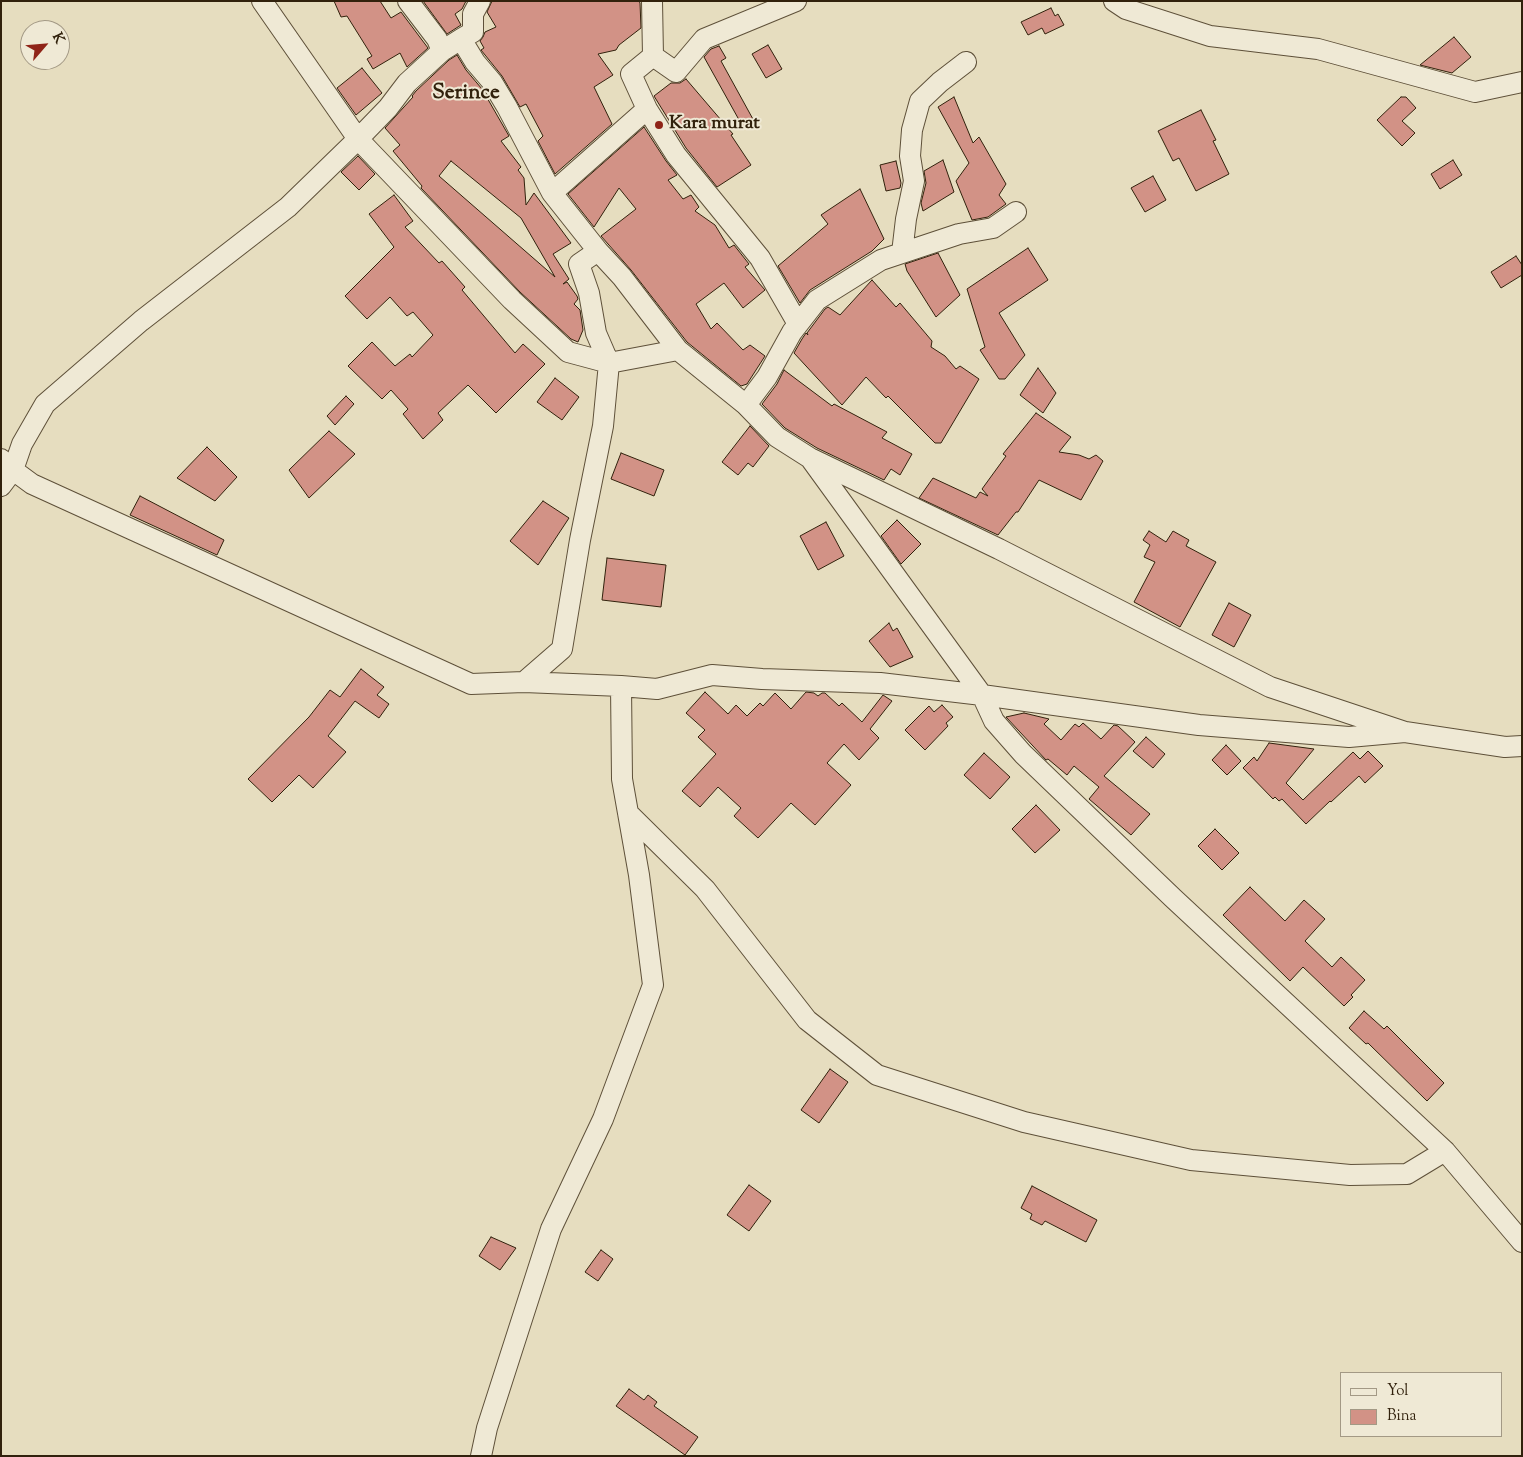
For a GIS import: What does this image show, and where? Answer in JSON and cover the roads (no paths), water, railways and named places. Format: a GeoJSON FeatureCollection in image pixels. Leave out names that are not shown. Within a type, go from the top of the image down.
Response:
{"type":"FeatureCollection","features":[{"type":"Feature","properties":{"kind":"street"},"geometry":{"type":"LineString","coordinates":[[262,1],[358,139],[512,300],[568,352],[609,363],[678,350]]}},
{"type":"Feature","properties":{"kind":"street"},"geometry":{"type":"LineString","coordinates":[[408,1],[437,39],[442,51]]}},
{"type":"Feature","properties":{"kind":"street"},"geometry":{"type":"LineString","coordinates":[[1,486],[7,464],[22,444],[45,404],[141,321],[288,207],[388,108],[407,83],[442,51],[473,32],[473,14],[480,1]]}},
{"type":"Feature","properties":{"kind":"street"},"geometry":{"type":"LineString","coordinates":[[652,1],[653,56]]}},
{"type":"Feature","properties":{"kind":"street"},"geometry":{"type":"LineString","coordinates":[[653,56],[676,72],[704,39],[796,1]]}},
{"type":"Feature","properties":{"kind":"street"},"geometry":{"type":"LineString","coordinates":[[1114,1],[1126,9],[1210,36],[1318,49],[1474,92],[1522,82]]}},
{"type":"Feature","properties":{"kind":"street"},"geometry":{"type":"LineString","coordinates":[[461,39],[475,62],[492,82],[508,107],[552,193],[598,251],[622,277],[678,350],[746,405],[777,437],[810,458],[999,549],[1270,687],[1406,732],[1505,747],[1522,746]]}},
{"type":"Feature","properties":{"kind":"street"},"geometry":{"type":"LineString","coordinates":[[653,56],[631,74],[647,109],[676,155],[760,258],[798,324]]}},
{"type":"Feature","properties":{"kind":"street"},"geometry":{"type":"LineString","coordinates":[[902,253],[906,219],[914,181],[910,156],[912,130],[920,101],[940,82],[966,62]]}},
{"type":"Feature","properties":{"kind":"street"},"geometry":{"type":"LineString","coordinates":[[552,193],[647,109]]}},
{"type":"Feature","properties":{"kind":"street"},"geometry":{"type":"LineString","coordinates":[[746,405],[767,377],[792,332],[817,300],[881,260],[959,234],[993,228],[1016,212]]}},
{"type":"Feature","properties":{"kind":"street"},"geometry":{"type":"LineString","coordinates":[[524,682],[562,649],[580,540],[603,426],[609,363],[596,333],[589,293],[579,264],[598,251]]}},
{"type":"Feature","properties":{"kind":"street"},"geometry":{"type":"LineString","coordinates":[[810,458],[982,694],[994,721],[1022,754],[1173,898],[1445,1150],[1522,1242]]}},
{"type":"Feature","properties":{"kind":"street"},"geometry":{"type":"LineString","coordinates":[[7,464],[32,484],[471,684],[524,682],[657,689],[712,675],[880,684],[982,694],[1199,725],[1349,737],[1406,732]]}},
{"type":"Feature","properties":{"kind":"street"},"geometry":{"type":"LineString","coordinates":[[481,1456],[488,1428],[552,1229],[604,1119],[653,985],[639,875],[622,779],[621,686]]}},
{"type":"Feature","properties":{"kind":"street"},"geometry":{"type":"LineString","coordinates":[[628,813],[705,889],[806,1020],[877,1075],[1024,1122],[1191,1160],[1350,1175],[1407,1174],[1445,1150]]}},
{"type":"Feature","properties":{"kind":"place","name":"Kara murat"},"geometry":{"type":"Point","coordinates":[659,125]}},
{"type":"Feature","properties":{"kind":"district","name":"Serince"},"geometry":{"type":"Point","coordinates":[466,94]}}]}
